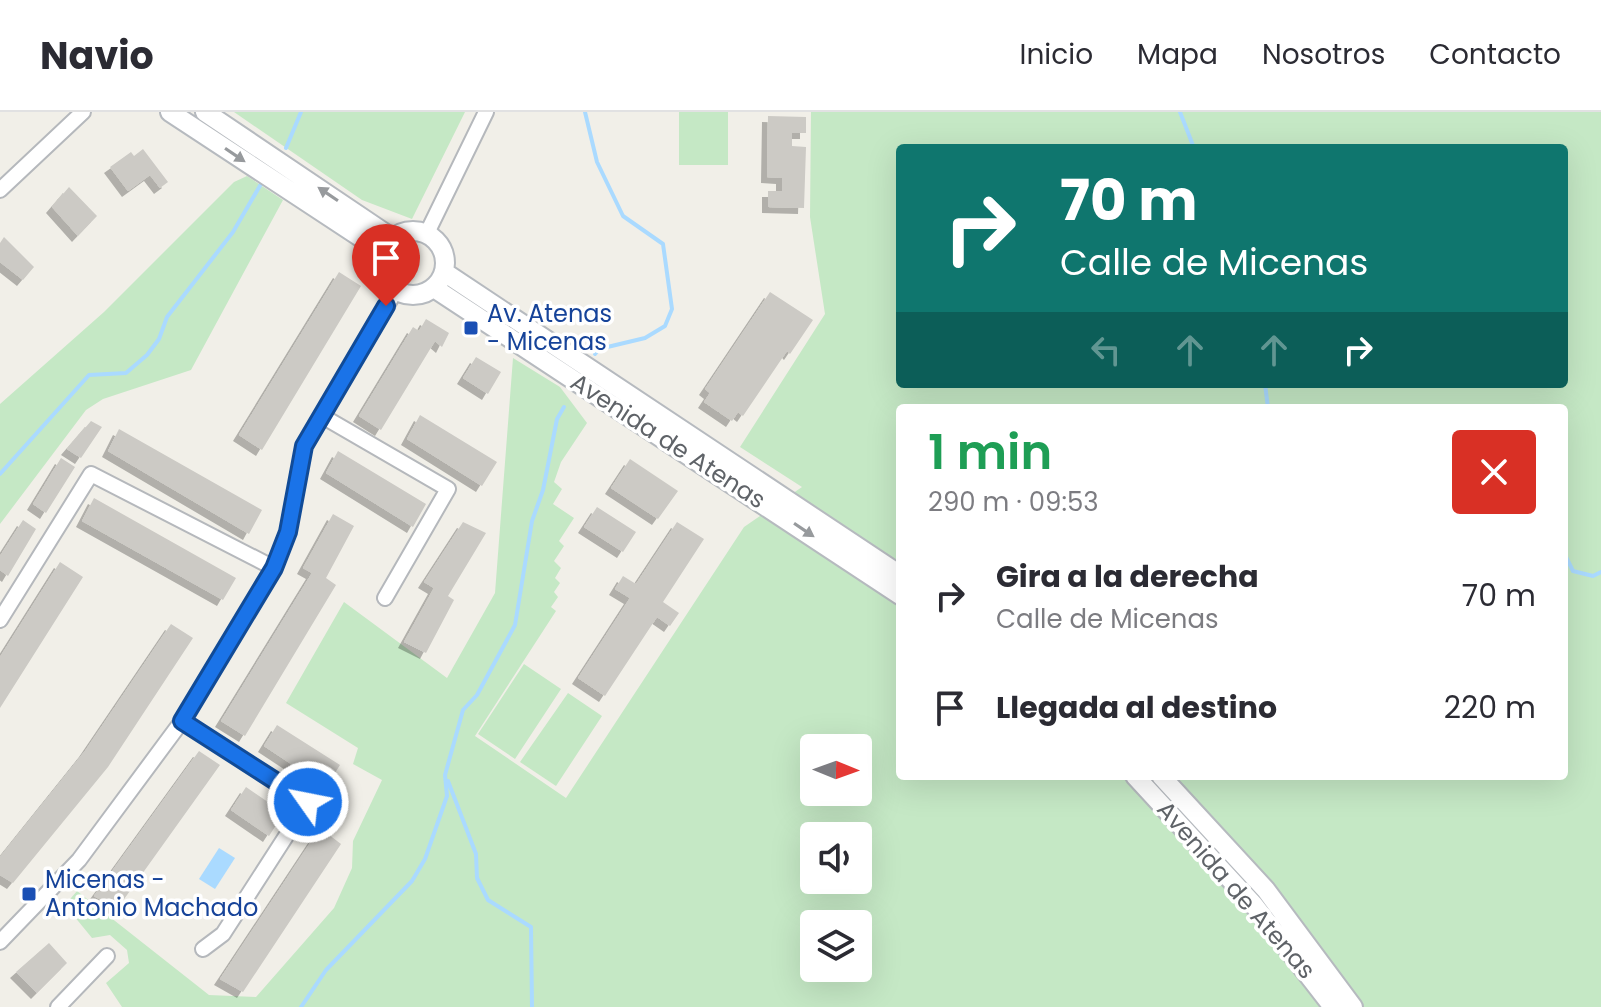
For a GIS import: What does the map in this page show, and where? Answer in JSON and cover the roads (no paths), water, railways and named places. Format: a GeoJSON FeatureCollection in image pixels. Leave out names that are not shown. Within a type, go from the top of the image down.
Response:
{"type":"FeatureCollection","features":[{"type":"Feature","properties":{"kind":"main road"},"geometry":{"type":"LineString","coordinates":[[170,112],[388,245]]}},
{"type":"Feature","properties":{"kind":"main road"},"geometry":{"type":"LineString","coordinates":[[205,112],[388,245]]}},
{"type":"Feature","properties":{"kind":"main road"},"geometry":{"type":"LineString","coordinates":[[409,231],[427,233],[443,249],[439,280],[415,295],[396,290],[384,277],[388,245],[409,231]]}},
{"type":"Feature","properties":{"kind":"main road","name":"Avenida de Atenas"},"geometry":{"type":"LineString","coordinates":[[439,280],[896,572]]}},
{"type":"Feature","properties":{"kind":"main road","name":"Avenida de Atenas"},"geometry":{"type":"LineString","coordinates":[[439,280],[896,592]]}},
{"type":"Feature","properties":{"kind":"main road","name":"Avenida de Atenas"},"geometry":{"type":"LineString","coordinates":[[1139,780],[1253,904],[1333,1007]]}},
{"type":"Feature","properties":{"kind":"main road","name":"Avenida de Atenas"},"geometry":{"type":"LineString","coordinates":[[1165,780],[1266,890],[1353,1007]]}},
{"type":"Feature","properties":{"kind":"street"},"geometry":{"type":"LineString","coordinates":[[0,190],[83,112]]}},
{"type":"Feature","properties":{"kind":"street"},"geometry":{"type":"LineString","coordinates":[[427,233],[486,112]]}},
{"type":"Feature","properties":{"kind":"street"},"geometry":{"type":"LineString","coordinates":[[0,942],[79,860],[182,721],[274,568],[288,532],[304,446],[396,290]]}},
{"type":"Feature","properties":{"kind":"street"},"geometry":{"type":"LineString","coordinates":[[322,416],[448,489],[385,598]]}},
{"type":"Feature","properties":{"kind":"street"},"geometry":{"type":"LineString","coordinates":[[0,620],[91,474],[274,568]]}},
{"type":"Feature","properties":{"kind":"street"},"geometry":{"type":"LineString","coordinates":[[182,721],[308,802],[223,934],[203,949]]}},
{"type":"Feature","properties":{"kind":"street"},"geometry":{"type":"LineString","coordinates":[[58,1007],[107,956]]}},
{"type":"Feature","properties":{"kind":"water"},"geometry":{"type":"Polygon","coordinates":[[[219,848],[235,858],[215,889],[199,879],[219,848]]]}},
{"type":"Feature","properties":{"kind":"waterway"},"geometry":{"type":"LineString","coordinates":[[286,148],[301,112]]}},
{"type":"Feature","properties":{"kind":"waterway"},"geometry":{"type":"LineString","coordinates":[[585,112],[597,162],[623,216],[663,244],[672,309],[665,326],[645,338],[599,349],[595,354]]}},
{"type":"Feature","properties":{"kind":"waterway"},"geometry":{"type":"LineString","coordinates":[[1180,112],[1192,144]]}},
{"type":"Feature","properties":{"kind":"waterway"},"geometry":{"type":"LineString","coordinates":[[0,474],[89,375],[126,373],[147,355],[159,339],[167,317],[233,232],[261,184]]}},
{"type":"Feature","properties":{"kind":"waterway"},"geometry":{"type":"LineString","coordinates":[[1266,388],[1268,404]]}},
{"type":"Feature","properties":{"kind":"waterway"},"geometry":{"type":"LineString","coordinates":[[301,1007],[326,970],[412,881],[425,859],[447,796],[445,775],[463,710],[477,695],[515,625],[532,521],[543,490],[557,419],[564,407]]}},
{"type":"Feature","properties":{"kind":"waterway"},"geometry":{"type":"LineString","coordinates":[[1568,561],[1573,571],[1593,576],[1601,572]]}},
{"type":"Feature","properties":{"kind":"waterway"},"geometry":{"type":"LineString","coordinates":[[448,781],[476,854],[477,878],[488,900],[531,927],[532,1007]]}},
{"type":"Feature","properties":{"kind":"place","name":"Av. Atenas - Micenas"},"geometry":{"type":"Point","coordinates":[471,328]}},
{"type":"Feature","properties":{"kind":"place","name":"Micenas - Antonio Machado"},"geometry":{"type":"Point","coordinates":[29,894]}}]}
